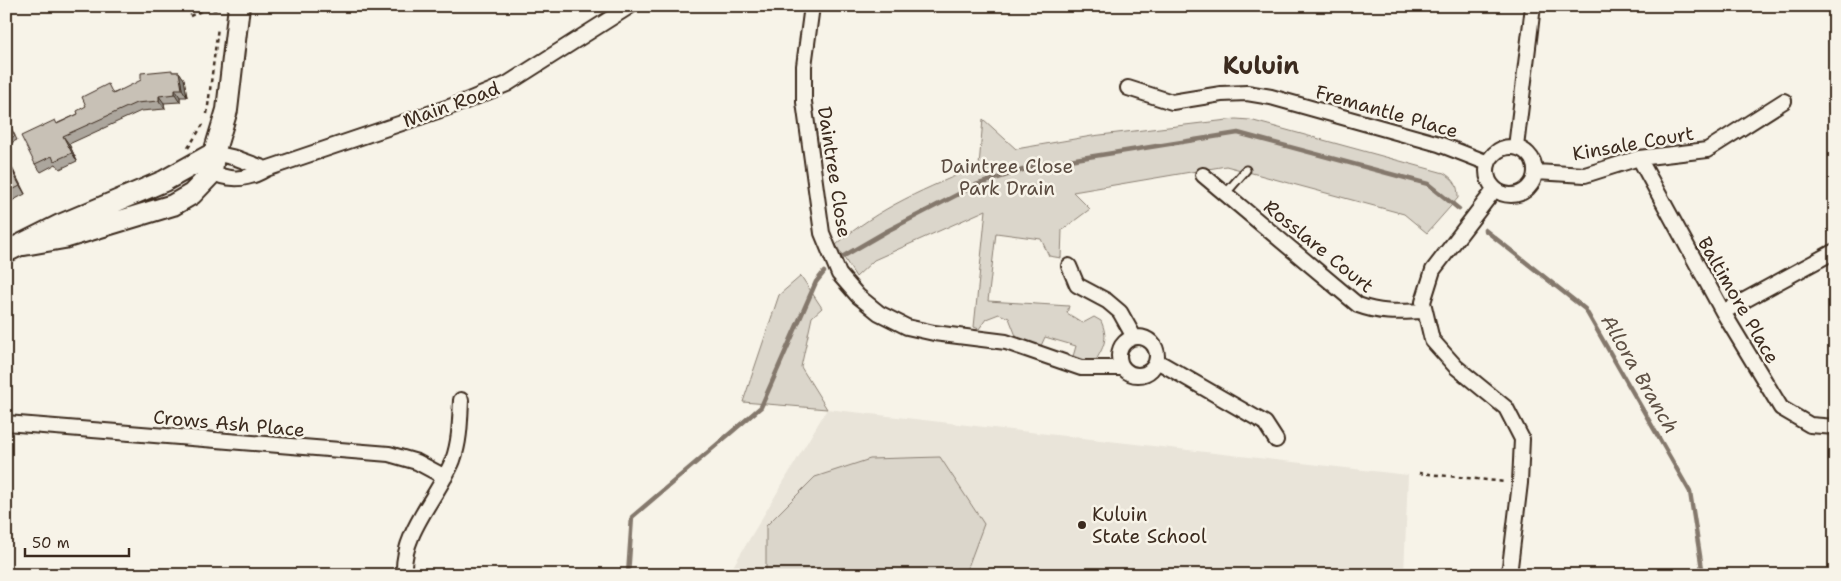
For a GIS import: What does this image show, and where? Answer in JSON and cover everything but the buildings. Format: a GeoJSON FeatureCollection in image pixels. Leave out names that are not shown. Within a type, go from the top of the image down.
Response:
{"type":"FeatureCollection","features":[{"type":"Feature","properties":{"kind":"main road"},"geometry":{"type":"LineString","coordinates":[[15,248],[64,238],[173,205],[192,194],[212,173],[214,153],[227,110],[227,8]]}},
{"type":"Feature","properties":{"kind":"main road"},"geometry":{"type":"LineString","coordinates":[[15,248],[68,222],[164,181],[191,156],[214,153]]}},
{"type":"Feature","properties":{"kind":"street","name":"Main Road"},"geometry":{"type":"LineString","coordinates":[[191,156],[212,173],[238,180],[254,176],[266,169],[461,103],[507,84],[627,9],[641,6]]}},
{"type":"Feature","properties":{"kind":"street","name":"Daintree Close"},"geometry":{"type":"LineString","coordinates":[[812,6],[804,66],[804,102],[822,232],[839,274],[858,296],[880,313],[907,327],[934,333],[1006,342],[1081,368],[1122,368]]}},
{"type":"Feature","properties":{"kind":"street"},"geometry":{"type":"LineString","coordinates":[[1516,147],[1533,6]]}},
{"type":"Feature","properties":{"kind":"street","name":"Fremantle Place"},"geometry":{"type":"LineString","coordinates":[[1128,88],[1172,102],[1221,94],[1247,93],[1271,97],[1438,144],[1488,163]]}},
{"type":"Feature","properties":{"kind":"street","name":"Kinsale Court"},"geometry":{"type":"LineString","coordinates":[[1536,172],[1585,175],[1639,158],[1707,150],[1784,102]]}},
{"type":"Feature","properties":{"kind":"street"},"geometry":{"type":"LineString","coordinates":[[1516,147],[1530,156],[1536,172],[1528,188],[1518,194],[1506,195],[1495,189],[1487,174],[1488,163],[1499,150],[1516,147]]}},
{"type":"Feature","properties":{"kind":"street"},"geometry":{"type":"LineString","coordinates":[[214,153],[236,158],[266,169]]}},
{"type":"Feature","properties":{"kind":"street","name":"Baltimore Place"},"geometry":{"type":"LineString","coordinates":[[1639,158],[1723,312],[1781,408],[1810,425],[1835,427]]}},
{"type":"Feature","properties":{"kind":"street","name":"Rosslare Court"},"geometry":{"type":"LineString","coordinates":[[1203,175],[1346,297],[1358,305],[1375,312],[1424,311]]}},
{"type":"Feature","properties":{"kind":"street"},"geometry":{"type":"LineString","coordinates":[[1495,189],[1433,270],[1423,302],[1432,340],[1456,367],[1506,408],[1522,439],[1520,483],[1509,575]]}},
{"type":"Feature","properties":{"kind":"street"},"geometry":{"type":"LineString","coordinates":[[1723,312],[1835,251]]}},
{"type":"Feature","properties":{"kind":"street"},"geometry":{"type":"LineString","coordinates":[[1070,266],[1077,285],[1108,301],[1120,312],[1134,337]]}},
{"type":"Feature","properties":{"kind":"street"},"geometry":{"type":"LineString","coordinates":[[1134,337],[1141,337],[1152,343],[1158,354],[1155,366],[1145,374],[1133,375],[1122,368],[1118,356],[1123,344],[1134,337]]}},
{"type":"Feature","properties":{"kind":"street"},"geometry":{"type":"LineString","coordinates":[[1157,361],[1265,422],[1276,440]]}},
{"type":"Feature","properties":{"kind":"street"},"geometry":{"type":"LineString","coordinates":[[404,575],[406,554],[414,533],[445,477],[457,448],[461,400]]}},
{"type":"Feature","properties":{"kind":"street","name":"Crows Ash Place"},"geometry":{"type":"LineString","coordinates":[[6,423],[389,454],[417,462],[445,477]]}},
{"type":"Feature","properties":{"kind":"lane"},"geometry":{"type":"LineString","coordinates":[[1226,193],[1246,170]]}},
{"type":"Feature","properties":{"kind":"path"},"geometry":{"type":"LineString","coordinates":[[190,16],[206,9],[227,8]]}},
{"type":"Feature","properties":{"kind":"path"},"geometry":{"type":"LineString","coordinates":[[191,156],[207,118],[219,20]]}},
{"type":"Feature","properties":{"kind":"path"},"geometry":{"type":"LineString","coordinates":[[1419,473],[1506,482]]}},
{"type":"Feature","properties":{"kind":"shaded area","name":"Kuluin State School"},"geometry":{"type":"Polygon","coordinates":[[[827,409],[1408,475],[1404,575],[728,575],[827,409]]]}},
{"type":"Feature","properties":{"kind":"green space","name":"Daintree Close Park Drain"},"geometry":{"type":"Polygon","coordinates":[[[983,119],[1016,149],[1092,136],[1236,119],[1250,120],[1444,173],[1455,183],[1458,198],[1427,233],[1404,214],[1226,166],[1073,192],[1090,209],[1062,230],[1061,258],[1049,256],[1041,239],[996,233],[988,301],[1069,306],[1067,313],[1083,323],[1094,317],[1101,321],[1105,336],[1102,350],[1096,360],[1081,364],[1072,360],[1076,346],[1045,337],[1040,348],[1018,341],[1009,318],[999,314],[986,319],[979,329],[974,327],[986,210],[874,260],[856,277],[836,245],[886,209],[923,190],[979,166],[983,119]]]}},
{"type":"Feature","properties":{"kind":"green space"},"geometry":{"type":"Polygon","coordinates":[[[801,276],[822,308],[812,317],[801,367],[827,409],[743,402],[779,295],[801,276]]]}},
{"type":"Feature","properties":{"kind":"green space"},"geometry":{"type":"Polygon","coordinates":[[[940,457],[984,524],[965,575],[766,575],[766,526],[815,477],[870,459],[940,457]]]}},
{"type":"Feature","properties":{"kind":"waterway","name":"Daintree Close Park Drain"},"geometry":{"type":"LineString","coordinates":[[842,257],[887,231],[976,185],[1038,165],[1238,133],[1428,184],[1459,209]]}},
{"type":"Feature","properties":{"kind":"waterway","name":"Allora Branch"},"geometry":{"type":"LineString","coordinates":[[1485,230],[1585,309],[1690,492],[1703,575]]}},
{"type":"Feature","properties":{"kind":"waterway","name":"Daintree Close Park Drain"},"geometry":{"type":"LineString","coordinates":[[628,575],[632,517],[761,407],[816,282],[824,272]]}},
{"type":"Feature","properties":{"kind":"place","name":"Kuluin State School"},"geometry":{"type":"Point","coordinates":[1082,525]}},
{"type":"Feature","properties":{"kind":"district","name":"Kuluin"},"geometry":{"type":"Point","coordinates":[1261,66]}}]}
